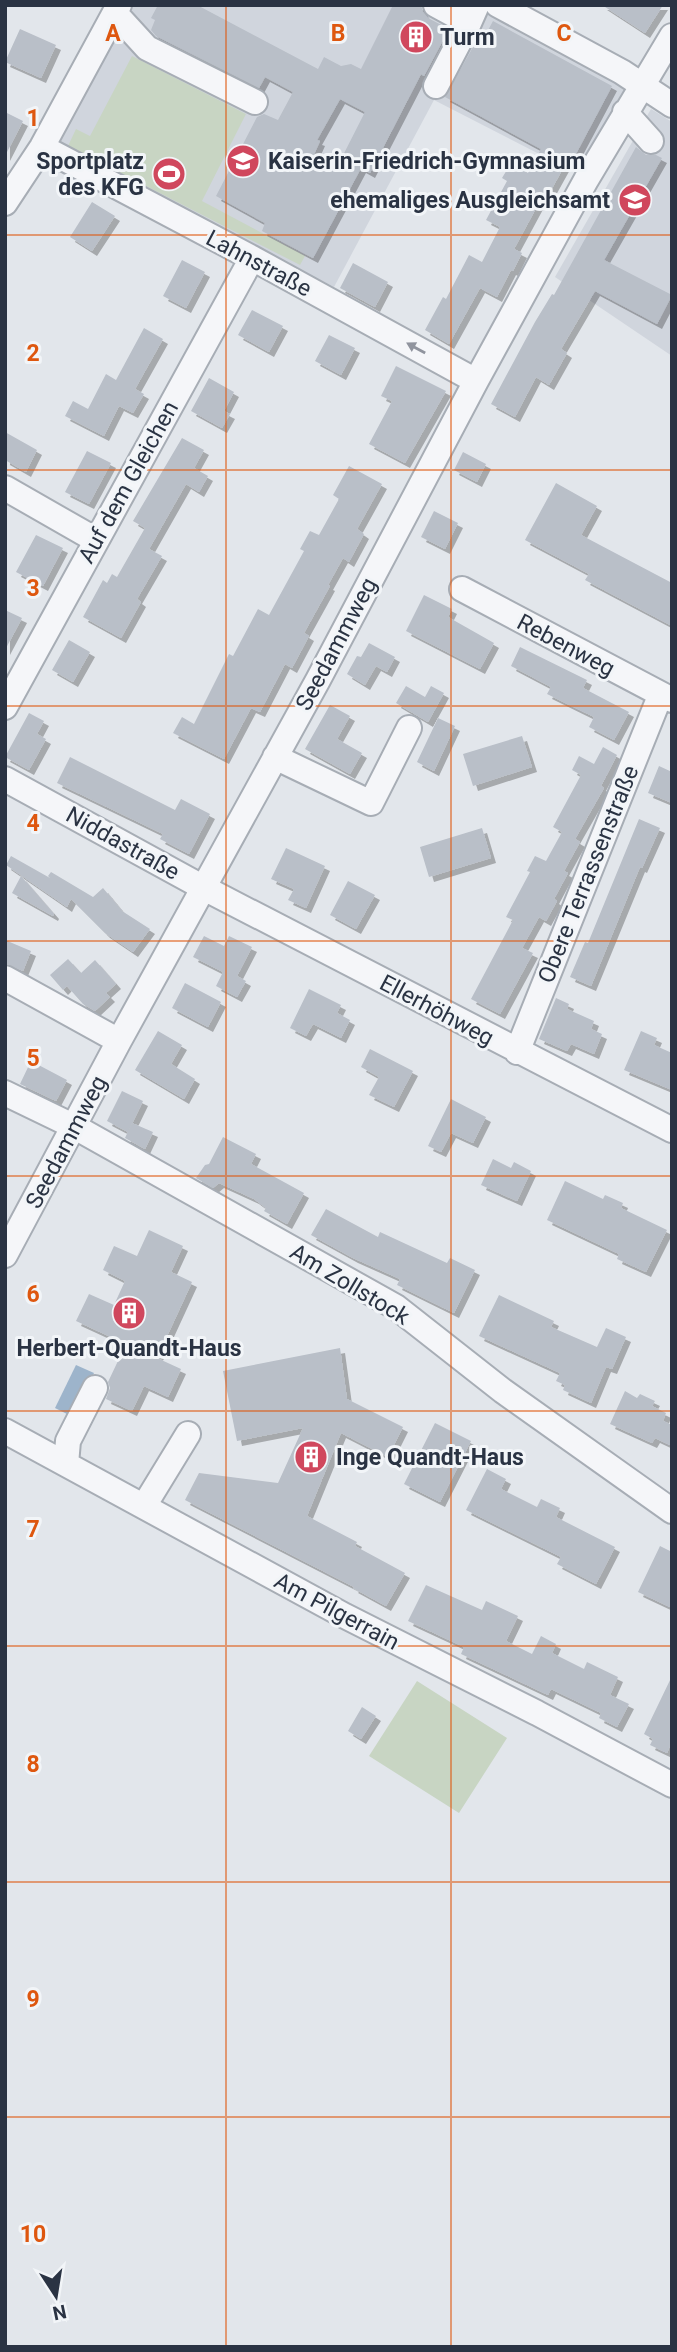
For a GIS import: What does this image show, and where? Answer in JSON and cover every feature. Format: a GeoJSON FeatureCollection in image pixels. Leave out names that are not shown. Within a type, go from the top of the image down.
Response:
{"type":"FeatureCollection","features":[{"type":"Feature","properties":{"kind":"street"},"geometry":{"type":"LineString","coordinates":[[436,5],[473,14],[436,86]]}},
{"type":"Feature","properties":{"kind":"street"},"geometry":{"type":"LineString","coordinates":[[498,5],[642,84],[672,105]]}},
{"type":"Feature","properties":{"kind":"street"},"geometry":{"type":"LineString","coordinates":[[5,203],[41,147],[117,9],[147,48],[255,102]]}},
{"type":"Feature","properties":{"kind":"street","name":"Seedammweg"},"geometry":{"type":"LineString","coordinates":[[5,1255],[476,381],[625,112],[672,36]]}},
{"type":"Feature","properties":{"kind":"street"},"geometry":{"type":"LineString","coordinates":[[625,112],[651,141]]}},
{"type":"Feature","properties":{"kind":"street","name":"Lahnstraße"},"geometry":{"type":"LineString","coordinates":[[41,147],[253,258],[476,381]]}},
{"type":"Feature","properties":{"kind":"street","name":"Auf dem Gleichen"},"geometry":{"type":"LineString","coordinates":[[5,707],[253,258]]}},
{"type":"Feature","properties":{"kind":"street"},"geometry":{"type":"LineString","coordinates":[[5,488],[96,540]]}},
{"type":"Feature","properties":{"kind":"street","name":"Rebenweg"},"geometry":{"type":"LineString","coordinates":[[462,589],[666,698]]}},
{"type":"Feature","properties":{"kind":"street","name":"Obere Terrassenstraße"},"geometry":{"type":"LineString","coordinates":[[517,1052],[666,698]]}},
{"type":"Feature","properties":{"kind":"street"},"geometry":{"type":"LineString","coordinates":[[275,757],[371,803],[409,728]]}},
{"type":"Feature","properties":{"kind":"street","name":"Niddastraße"},"geometry":{"type":"LineString","coordinates":[[5,779],[204,888]]}},
{"type":"Feature","properties":{"kind":"street","name":"Ellerhöhweg"},"geometry":{"type":"LineString","coordinates":[[204,888],[672,1130]]}},
{"type":"Feature","properties":{"kind":"street"},"geometry":{"type":"LineString","coordinates":[[5,978],[119,1041]]}},
{"type":"Feature","properties":{"kind":"street","name":"Am Zollstock"},"geometry":{"type":"LineString","coordinates":[[5,1093],[75,1127],[396,1307],[503,1391],[672,1511]]}},
{"type":"Feature","properties":{"kind":"street"},"geometry":{"type":"LineString","coordinates":[[66,1464],[68,1441],[95,1388]]}},
{"type":"Feature","properties":{"kind":"street","name":"Am Pilgerrain"},"geometry":{"type":"LineString","coordinates":[[5,1431],[345,1616],[672,1785]]}},
{"type":"Feature","properties":{"kind":"street"},"geometry":{"type":"LineString","coordinates":[[144,1506],[188,1434]]}},
{"type":"Feature","properties":{"kind":"shaded area","name":"Kaiserin-Friedrich-Gymnasium"},"geometry":{"type":"Polygon","coordinates":[[[133,5],[474,5],[628,90],[580,175],[434,100],[334,287],[57,146],[133,5]]]}},
{"type":"Feature","properties":{"kind":"shaded area","name":"ehemaliges Ausgleichsamt"},"geometry":{"type":"Polygon","coordinates":[[[651,109],[672,122],[672,356],[555,277],[651,109]]]}},
{"type":"Feature","properties":{"kind":"green space","name":"Sportplatz des KFG"},"geometry":{"type":"Polygon","coordinates":[[[132,56],[246,114],[202,201],[305,256],[300,265],[68,146],[76,129],[90,136],[132,56]]]}},
{"type":"Feature","properties":{"kind":"green space"},"geometry":{"type":"Polygon","coordinates":[[[417,1681],[507,1738],[459,1813],[369,1756],[417,1681]]]}},
{"type":"Feature","properties":{"kind":"water"},"geometry":{"type":"Polygon","coordinates":[[[76,1365],[94,1373],[73,1417],[55,1408],[76,1365]]]}},
{"type":"Feature","properties":{"kind":"building"},"geometry":{"type":"Polygon","coordinates":[[[158,5],[197,5],[318,69],[324,57],[341,66],[351,64],[361,69],[393,5],[421,5],[428,18],[449,29],[424,76],[421,74],[370,173],[361,168],[313,258],[262,231],[265,223],[216,196],[257,117],[264,114],[278,120],[293,92],[265,77],[259,88],[156,36],[151,30],[155,20],[151,18],[158,5]],[[340,99],[317,140],[320,141],[312,159],[335,171],[365,112],[340,99]]]}},
{"type":"Feature","properties":{"kind":"building"},"geometry":{"type":"Polygon","coordinates":[[[602,5],[663,5],[645,33],[602,5]]]}},
{"type":"Feature","properties":{"kind":"building"},"geometry":{"type":"Polygon","coordinates":[[[493,21],[612,86],[570,165],[566,163],[545,201],[541,199],[514,249],[522,253],[497,297],[480,288],[449,344],[425,330],[443,297],[446,299],[469,255],[482,262],[500,227],[486,220],[507,181],[502,178],[511,163],[528,173],[541,149],[445,97],[482,31],[486,34],[493,21]]]}},
{"type":"Feature","properties":{"kind":"building"},"geometry":{"type":"Polygon","coordinates":[[[20,29],[56,45],[41,78],[5,62],[20,29]]]}},
{"type":"Feature","properties":{"kind":"building"},"geometry":{"type":"Polygon","coordinates":[[[5,112],[23,121],[5,156],[5,112]]]}},
{"type":"Feature","properties":{"kind":"building"},"geometry":{"type":"Polygon","coordinates":[[[636,147],[646,155],[662,158],[604,260],[672,295],[657,324],[595,291],[561,349],[567,353],[549,385],[536,377],[515,417],[491,404],[636,147]]]}},
{"type":"Feature","properties":{"kind":"building"},"geometry":{"type":"Polygon","coordinates":[[[92,202],[115,216],[92,251],[70,237],[92,202]]]}},
{"type":"Feature","properties":{"kind":"building"},"geometry":{"type":"Polygon","coordinates":[[[182,260],[205,272],[186,308],[163,296],[182,260]]]}},
{"type":"Feature","properties":{"kind":"building"},"geometry":{"type":"Polygon","coordinates":[[[353,263],[388,282],[375,307],[340,288],[353,263]]]}},
{"type":"Feature","properties":{"kind":"building"},"geometry":{"type":"Polygon","coordinates":[[[252,310],[283,326],[269,352],[238,335],[252,310]]]}},
{"type":"Feature","properties":{"kind":"building"},"geometry":{"type":"Polygon","coordinates":[[[144,328],[163,339],[135,389],[144,394],[133,413],[119,406],[104,436],[65,416],[73,401],[88,409],[106,374],[116,380],[144,328]]]}},
{"type":"Feature","properties":{"kind":"building"},"geometry":{"type":"Polygon","coordinates":[[[329,335],[355,348],[341,375],[315,361],[329,335]]]}},
{"type":"Feature","properties":{"kind":"building"},"geometry":{"type":"Polygon","coordinates":[[[396,366],[446,391],[405,463],[369,444],[392,401],[381,396],[396,366]]]}},
{"type":"Feature","properties":{"kind":"building"},"geometry":{"type":"Polygon","coordinates":[[[209,378],[234,392],[224,411],[230,414],[222,428],[191,411],[209,378]]]}},
{"type":"Feature","properties":{"kind":"building"},"geometry":{"type":"Polygon","coordinates":[[[5,432],[37,450],[26,472],[5,460],[5,432]]]}},
{"type":"Feature","properties":{"kind":"building"},"geometry":{"type":"Polygon","coordinates":[[[182,438],[204,450],[194,468],[208,476],[199,492],[186,484],[149,549],[162,556],[137,599],[141,602],[121,638],[83,617],[103,580],[107,583],[112,574],[117,577],[145,528],[133,521],[182,438]]]}},
{"type":"Feature","properties":{"kind":"building"},"geometry":{"type":"Polygon","coordinates":[[[87,451],[111,463],[89,504],[65,492],[87,451]]]}},
{"type":"Feature","properties":{"kind":"building"},"geometry":{"type":"Polygon","coordinates":[[[463,452],[486,464],[477,482],[454,470],[463,452]]]}},
{"type":"Feature","properties":{"kind":"building"},"geometry":{"type":"Polygon","coordinates":[[[349,466],[382,484],[357,529],[364,534],[349,562],[343,558],[328,585],[330,586],[304,633],[309,636],[292,668],[285,664],[260,712],[251,708],[224,759],[173,733],[182,717],[194,724],[229,654],[233,656],[258,609],[269,615],[304,551],[300,549],[310,531],[319,535],[339,499],[333,495],[349,466]]]}},
{"type":"Feature","properties":{"kind":"building"},"geometry":{"type":"Polygon","coordinates":[[[556,483],[597,506],[581,535],[672,583],[672,626],[585,580],[589,574],[525,540],[556,483]]]}},
{"type":"Feature","properties":{"kind":"building"},"geometry":{"type":"Polygon","coordinates":[[[434,511],[458,523],[445,549],[421,537],[434,511]]]}},
{"type":"Feature","properties":{"kind":"building"},"geometry":{"type":"Polygon","coordinates":[[[36,535],[63,548],[43,586],[16,572],[36,535]]]}},
{"type":"Feature","properties":{"kind":"building"},"geometry":{"type":"Polygon","coordinates":[[[424,595],[452,609],[448,617],[494,643],[480,669],[406,631],[424,595]]]}},
{"type":"Feature","properties":{"kind":"building"},"geometry":{"type":"Polygon","coordinates":[[[5,610],[22,618],[5,650],[5,610]]]}},
{"type":"Feature","properties":{"kind":"building"},"geometry":{"type":"Polygon","coordinates":[[[69,640],[90,652],[73,682],[52,670],[69,640]]]}},
{"type":"Feature","properties":{"kind":"building"},"geometry":{"type":"Polygon","coordinates":[[[369,643],[395,657],[387,672],[376,666],[365,685],[347,674],[357,656],[361,657],[369,643]]]}},
{"type":"Feature","properties":{"kind":"building"},"geometry":{"type":"Polygon","coordinates":[[[520,647],[587,680],[583,688],[629,712],[614,740],[589,727],[594,717],[547,694],[551,687],[511,666],[520,647]]]}},
{"type":"Feature","properties":{"kind":"building"},"geometry":{"type":"Polygon","coordinates":[[[406,686],[425,697],[431,686],[444,693],[428,722],[396,703],[406,686]]]}},
{"type":"Feature","properties":{"kind":"building"},"geometry":{"type":"Polygon","coordinates":[[[330,705],[350,716],[337,739],[362,753],[350,774],[305,749],[330,705]]]}},
{"type":"Feature","properties":{"kind":"building"},"geometry":{"type":"Polygon","coordinates":[[[29,713],[44,721],[37,734],[46,739],[29,770],[5,757],[29,713]]]}},
{"type":"Feature","properties":{"kind":"building"},"geometry":{"type":"Polygon","coordinates":[[[438,718],[455,726],[434,771],[417,762],[438,718]]]}},
{"type":"Feature","properties":{"kind":"building"},"geometry":{"type":"Polygon","coordinates":[[[522,736],[532,767],[473,786],[463,754],[522,736]]]}},
{"type":"Feature","properties":{"kind":"building"},"geometry":{"type":"Polygon","coordinates":[[[603,747],[617,755],[601,786],[604,788],[575,839],[580,842],[564,871],[568,873],[554,899],[557,901],[546,921],[539,917],[522,948],[533,953],[500,1014],[471,999],[513,920],[506,917],[530,872],[527,871],[535,856],[546,861],[562,832],[553,827],[581,775],[572,770],[579,756],[594,764],[603,747]]]}},
{"type":"Feature","properties":{"kind":"building"},"geometry":{"type":"Polygon","coordinates":[[[70,757],[175,810],[181,799],[210,814],[189,854],[160,839],[163,834],[57,783],[70,757]]]}},
{"type":"Feature","properties":{"kind":"building"},"geometry":{"type":"Polygon","coordinates":[[[659,766],[672,772],[672,803],[648,793],[659,766]]]}},
{"type":"Feature","properties":{"kind":"building"},"geometry":{"type":"Polygon","coordinates":[[[639,819],[660,828],[642,868],[640,867],[591,986],[570,977],[585,942],[588,943],[639,819]]]}},
{"type":"Feature","properties":{"kind":"building"},"geometry":{"type":"Polygon","coordinates":[[[482,828],[491,858],[429,877],[420,847],[482,828]]]}},
{"type":"Feature","properties":{"kind":"building"},"geometry":{"type":"Polygon","coordinates":[[[286,848],[325,866],[306,908],[288,900],[294,889],[271,879],[286,848]]]}},
{"type":"Feature","properties":{"kind":"building"},"geometry":{"type":"Polygon","coordinates":[[[11,856],[50,878],[48,876],[51,872],[93,897],[103,888],[122,911],[150,929],[133,952],[105,933],[71,899],[67,907],[6,865],[11,856]]]}},
{"type":"Feature","properties":{"kind":"building"},"geometry":{"type":"Polygon","coordinates":[[[21,876],[54,914],[53,916],[12,893],[21,876]]]}},
{"type":"Feature","properties":{"kind":"building"},"geometry":{"type":"Polygon","coordinates":[[[348,881],[375,895],[356,929],[330,915],[348,881]]]}},
{"type":"Feature","properties":{"kind":"building"},"geometry":{"type":"Polygon","coordinates":[[[204,936],[224,946],[229,936],[252,947],[237,976],[246,981],[237,997],[216,986],[223,972],[193,957],[204,936]]]}},
{"type":"Feature","properties":{"kind":"building"},"geometry":{"type":"Polygon","coordinates":[[[5,940],[31,951],[23,971],[5,963],[5,940]]]}},
{"type":"Feature","properties":{"kind":"building"},"geometry":{"type":"Polygon","coordinates":[[[68,959],[81,973],[95,960],[116,984],[106,993],[110,997],[95,1011],[83,1004],[67,986],[63,990],[50,975],[68,959]]]}},
{"type":"Feature","properties":{"kind":"building"},"geometry":{"type":"Polygon","coordinates":[[[185,983],[221,1002],[208,1027],[172,1008],[185,983]]]}},
{"type":"Feature","properties":{"kind":"building"},"geometry":{"type":"Polygon","coordinates":[[[309,989],[341,1005],[337,1013],[350,1020],[341,1038],[313,1024],[306,1036],[290,1028],[309,989]]]}},
{"type":"Feature","properties":{"kind":"building"},"geometry":{"type":"Polygon","coordinates":[[[556,998],[569,1004],[567,1009],[594,1021],[591,1029],[602,1034],[594,1054],[571,1044],[567,1051],[539,1039],[556,998]]]}},
{"type":"Feature","properties":{"kind":"building"},"geometry":{"type":"Polygon","coordinates":[[[158,1031],[182,1045],[171,1064],[195,1079],[184,1099],[135,1070],[158,1031]]]}},
{"type":"Feature","properties":{"kind":"building"},"geometry":{"type":"Polygon","coordinates":[[[641,1031],[657,1038],[654,1045],[672,1053],[672,1090],[624,1070],[641,1031]]]}},
{"type":"Feature","properties":{"kind":"building"},"geometry":{"type":"Polygon","coordinates":[[[370,1049],[413,1071],[394,1107],[369,1095],[379,1077],[361,1067],[370,1049]]]}},
{"type":"Feature","properties":{"kind":"building"},"geometry":{"type":"Polygon","coordinates":[[[31,1061],[67,1080],[56,1101],[20,1084],[31,1061]]]}},
{"type":"Feature","properties":{"kind":"building"},"geometry":{"type":"Polygon","coordinates":[[[122,1091],[143,1101],[128,1132],[107,1121],[122,1091]]]}},
{"type":"Feature","properties":{"kind":"building"},"geometry":{"type":"Polygon","coordinates":[[[451,1099],[486,1117],[473,1143],[451,1133],[441,1152],[428,1146],[451,1099]]]}},
{"type":"Feature","properties":{"kind":"building"},"geometry":{"type":"Polygon","coordinates":[[[132,1123],[153,1132],[145,1149],[125,1138],[132,1123]]]}},
{"type":"Feature","properties":{"kind":"building"},"geometry":{"type":"Polygon","coordinates":[[[223,1137],[256,1154],[251,1164],[304,1193],[287,1224],[264,1211],[266,1208],[254,1199],[219,1183],[213,1188],[196,1178],[205,1165],[209,1164],[223,1137]]]}},
{"type":"Feature","properties":{"kind":"building"},"geometry":{"type":"Polygon","coordinates":[[[493,1159],[511,1168],[514,1162],[531,1171],[517,1201],[481,1185],[493,1159]]]}},
{"type":"Feature","properties":{"kind":"building"},"geometry":{"type":"Polygon","coordinates":[[[565,1181],[603,1199],[605,1195],[623,1203],[621,1208],[667,1230],[646,1272],[617,1259],[619,1254],[547,1220],[565,1181]]]}},
{"type":"Feature","properties":{"kind":"building"},"geometry":{"type":"Polygon","coordinates":[[[326,1209],[378,1237],[380,1232],[447,1263],[450,1258],[475,1270],[454,1313],[397,1285],[400,1279],[311,1235],[326,1209]]]}},
{"type":"Feature","properties":{"kind":"building","name":"Herbert-Quandt-Haus"},"geometry":{"type":"Polygon","coordinates":[[[149,1230],[183,1246],[171,1272],[192,1282],[157,1358],[181,1369],[168,1397],[144,1386],[132,1411],[106,1399],[110,1388],[108,1382],[126,1344],[76,1321],[89,1294],[114,1305],[125,1281],[103,1270],[114,1246],[137,1256],[149,1230]]]}},
{"type":"Feature","properties":{"kind":"building"},"geometry":{"type":"Polygon","coordinates":[[[499,1295],[554,1321],[551,1327],[597,1347],[606,1328],[626,1337],[612,1369],[606,1367],[591,1403],[563,1390],[565,1385],[556,1381],[560,1373],[479,1336],[499,1295]]]}},
{"type":"Feature","properties":{"kind":"building","name":"Inge Quandt-Haus"},"geometry":{"type":"Polygon","coordinates":[[[340,1348],[347,1399],[403,1427],[388,1457],[341,1433],[307,1516],[357,1542],[355,1546],[405,1573],[386,1606],[185,1500],[199,1473],[278,1483],[303,1428],[237,1441],[223,1371],[340,1348]]]}},
{"type":"Feature","properties":{"kind":"building"},"geometry":{"type":"Polygon","coordinates":[[[625,1391],[637,1398],[640,1394],[655,1401],[652,1406],[666,1413],[663,1421],[672,1425],[672,1446],[655,1438],[652,1443],[610,1424],[625,1391]]]}},
{"type":"Feature","properties":{"kind":"building"},"geometry":{"type":"Polygon","coordinates":[[[435,1423],[471,1441],[440,1502],[404,1484],[435,1423]]]}},
{"type":"Feature","properties":{"kind":"building"},"geometry":{"type":"Polygon","coordinates":[[[487,1469],[506,1479],[501,1489],[537,1507],[541,1499],[560,1508],[556,1517],[615,1547],[596,1584],[557,1564],[561,1557],[466,1510],[487,1469]]]}},
{"type":"Feature","properties":{"kind":"building"},"geometry":{"type":"Polygon","coordinates":[[[660,1546],[672,1552],[672,1608],[638,1592],[660,1546]]]}},
{"type":"Feature","properties":{"kind":"building"},"geometry":{"type":"Polygon","coordinates":[[[426,1585],[482,1610],[486,1601],[518,1616],[506,1641],[532,1654],[541,1636],[556,1644],[552,1653],[584,1669],[587,1662],[618,1677],[610,1695],[629,1704],[617,1727],[599,1718],[601,1713],[551,1689],[548,1695],[461,1654],[464,1647],[408,1621],[426,1585]]]}},
{"type":"Feature","properties":{"kind":"building"},"geometry":{"type":"Polygon","coordinates":[[[672,1676],[672,1741],[667,1753],[650,1745],[653,1739],[644,1734],[672,1676]]]}},
{"type":"Feature","properties":{"kind":"building"},"geometry":{"type":"Polygon","coordinates":[[[362,1707],[376,1716],[361,1739],[348,1731],[362,1707]]]}},
{"type":"Feature","properties":{"kind":"place","name":"Turm"},"geometry":{"type":"Point","coordinates":[416,37]}},
{"type":"Feature","properties":{"kind":"place","name":"Kaiserin-Friedrich-Gymnasium"},"geometry":{"type":"Point","coordinates":[243,161]}},
{"type":"Feature","properties":{"kind":"place","name":"Sportplatz des KFG"},"geometry":{"type":"Point","coordinates":[169,174]}},
{"type":"Feature","properties":{"kind":"place","name":"ehemaliges Ausgleichsamt"},"geometry":{"type":"Point","coordinates":[635,200]}},
{"type":"Feature","properties":{"kind":"place","name":"Herbert-Quandt-Haus"},"geometry":{"type":"Point","coordinates":[129,1313]}},
{"type":"Feature","properties":{"kind":"place","name":"Inge Quandt-Haus"},"geometry":{"type":"Point","coordinates":[311,1457]}}]}
